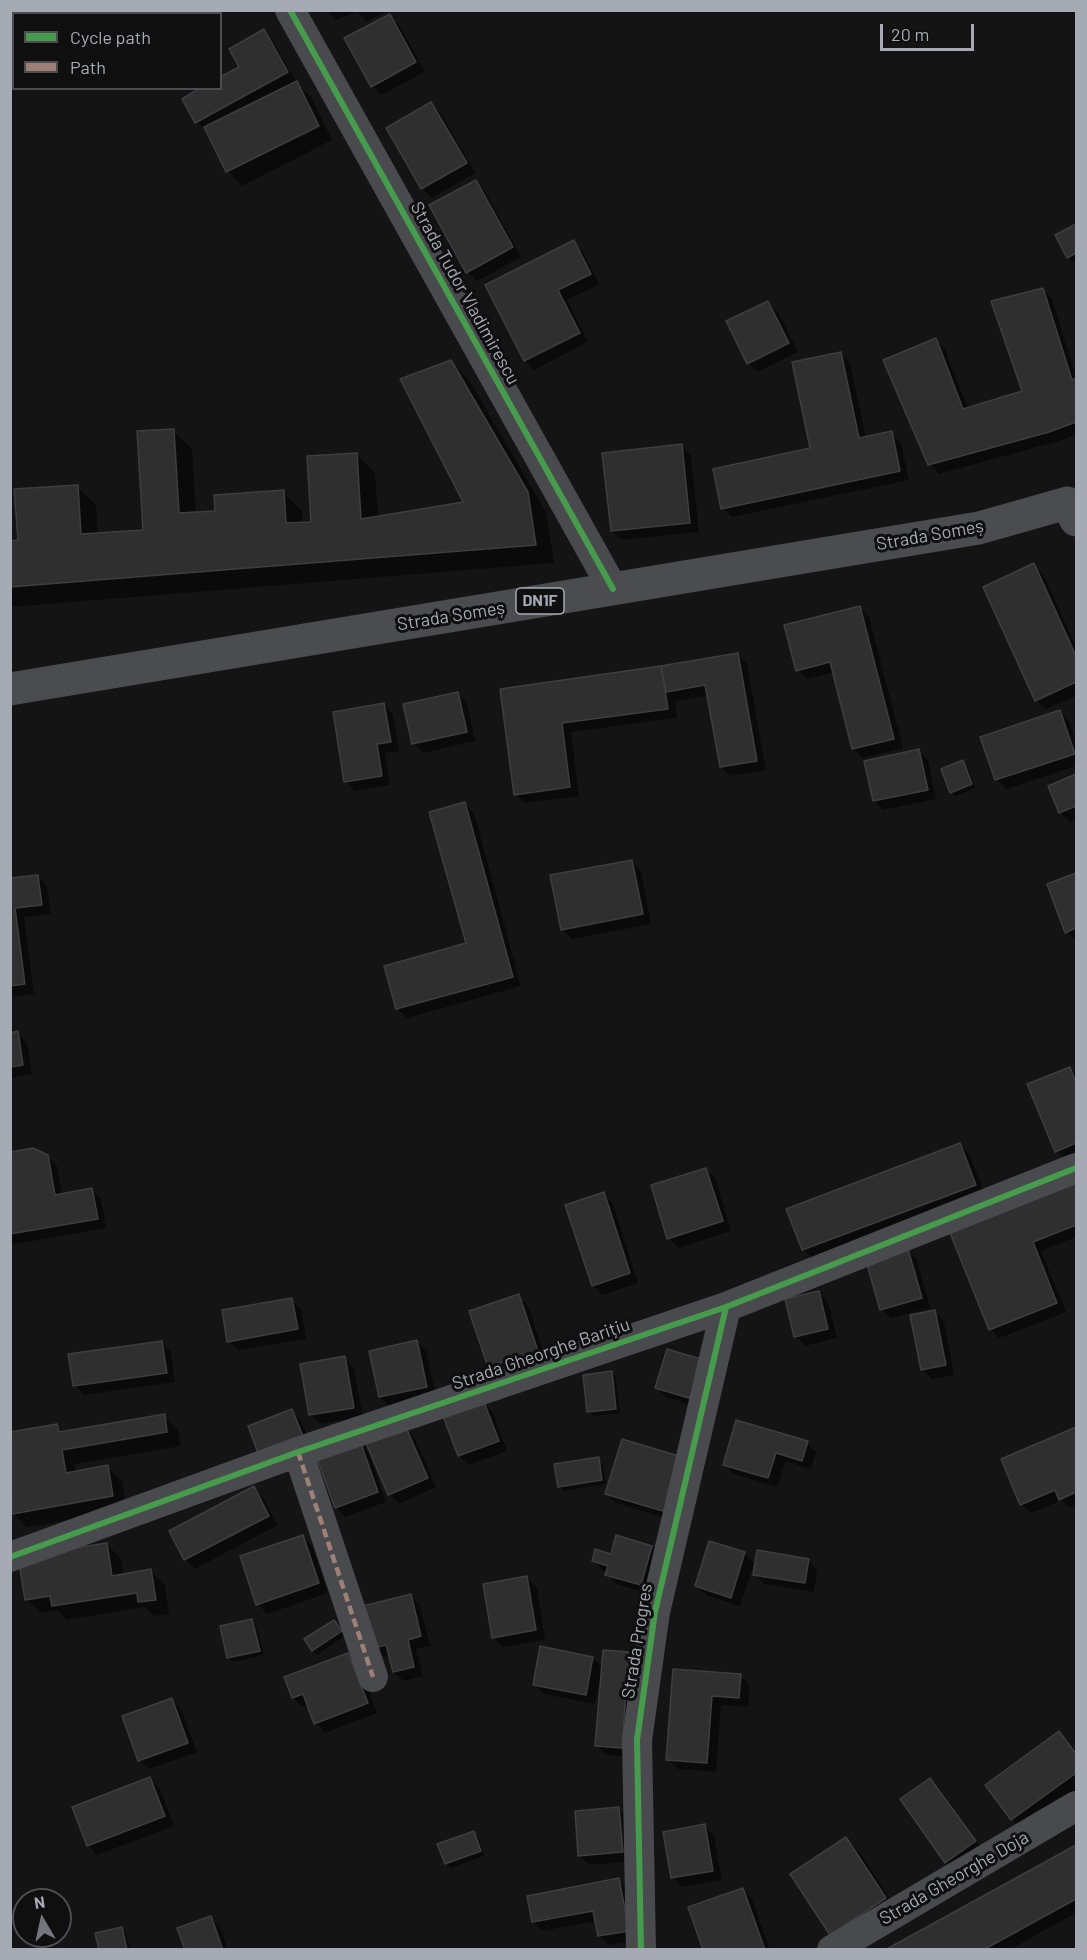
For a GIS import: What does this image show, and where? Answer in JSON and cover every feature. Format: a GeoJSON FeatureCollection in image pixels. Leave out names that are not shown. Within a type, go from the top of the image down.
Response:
{"type":"FeatureCollection","features":[{"type":"Feature","properties":{"kind":"main road","name":"Strada Someș"},"geometry":{"type":"LineString","coordinates":[[10,689],[1072,511]]}},
{"type":"Feature","properties":{"kind":"street","name":"Strada Tudor Vladimirescu"},"geometry":{"type":"LineString","coordinates":[[290,10],[613,589]]}},
{"type":"Feature","properties":{"kind":"street","name":"Strada Gheorghe Barițiu"},"geometry":{"type":"LineString","coordinates":[[10,1557],[298,1452],[726,1307],[1077,1168]]}},
{"type":"Feature","properties":{"kind":"street","name":"Strada Progres"},"geometry":{"type":"LineString","coordinates":[[641,1950],[637,1740],[655,1612],[726,1307]]}},
{"type":"Feature","properties":{"kind":"street"},"geometry":{"type":"LineString","coordinates":[[298,1452],[373,1677]]}},
{"type":"Feature","properties":{"kind":"street","name":"Strada Gheorghe Doja"},"geometry":{"type":"LineString","coordinates":[[832,1950],[1077,1806]]}},
{"type":"Feature","properties":{"kind":"building"},"geometry":{"type":"Polygon","coordinates":[[[390,14],[416,62],[371,87],[344,38],[390,14]]]}},
{"type":"Feature","properties":{"kind":"building"},"geometry":{"type":"Polygon","coordinates":[[[264,29],[288,72],[195,123],[182,99],[197,90],[222,90],[222,76],[239,67],[229,49],[264,29]]]}},
{"type":"Feature","properties":{"kind":"building"},"geometry":{"type":"Polygon","coordinates":[[[297,81],[319,126],[226,172],[204,127],[297,81]]]}},
{"type":"Feature","properties":{"kind":"building"},"geometry":{"type":"Polygon","coordinates":[[[431,102],[467,163],[421,189],[386,128],[431,102]]]}},
{"type":"Feature","properties":{"kind":"building"},"geometry":{"type":"Polygon","coordinates":[[[476,180],[513,247],[466,273],[429,205],[476,180]]]}},
{"type":"Feature","properties":{"kind":"building"},"geometry":{"type":"Polygon","coordinates":[[[1076,224],[1076,253],[1067,258],[1055,235],[1076,224]]]}},
{"type":"Feature","properties":{"kind":"building"},"geometry":{"type":"Polygon","coordinates":[[[574,240],[591,274],[558,290],[580,333],[524,361],[485,285],[574,240]]]}},
{"type":"Feature","properties":{"kind":"building"},"geometry":{"type":"Polygon","coordinates":[[[1043,288],[1072,380],[1076,378],[1076,422],[1049,432],[928,465],[883,360],[936,338],[963,409],[1022,391],[991,301],[1043,288]]]}},
{"type":"Feature","properties":{"kind":"building"},"geometry":{"type":"Polygon","coordinates":[[[768,301],[789,343],[747,364],[726,321],[768,301]]]}},
{"type":"Feature","properties":{"kind":"building"},"geometry":{"type":"Polygon","coordinates":[[[841,352],[859,438],[892,431],[900,471],[721,509],[713,469],[810,448],[792,362],[841,352]]]}},
{"type":"Feature","properties":{"kind":"building"},"geometry":{"type":"Polygon","coordinates":[[[451,360],[528,492],[536,545],[10,587],[10,541],[18,540],[14,489],[78,485],[81,534],[143,530],[137,431],[174,429],[179,513],[215,511],[214,495],[284,490],[286,523],[311,522],[307,456],[357,453],[361,519],[463,502],[400,379],[451,360]]]}},
{"type":"Feature","properties":{"kind":"building"},"geometry":{"type":"Polygon","coordinates":[[[682,444],[690,523],[611,531],[602,453],[682,444]]]}},
{"type":"Feature","properties":{"kind":"building"},"geometry":{"type":"Polygon","coordinates":[[[1034,563],[1076,656],[1076,682],[1035,701],[983,587],[1034,563]]]}},
{"type":"Feature","properties":{"kind":"building"},"geometry":{"type":"Polygon","coordinates":[[[860,606],[894,739],[852,749],[830,662],[796,671],[784,625],[860,606]]]}},
{"type":"Feature","properties":{"kind":"building"},"geometry":{"type":"Polygon","coordinates":[[[738,653],[757,761],[720,767],[705,685],[666,692],[661,666],[738,653]]]}},
{"type":"Feature","properties":{"kind":"building"},"geometry":{"type":"Polygon","coordinates":[[[661,666],[668,709],[562,723],[570,787],[514,795],[500,689],[661,666]]]}},
{"type":"Feature","properties":{"kind":"building"},"geometry":{"type":"Polygon","coordinates":[[[458,692],[467,732],[412,744],[403,704],[458,692]]]}},
{"type":"Feature","properties":{"kind":"building"},"geometry":{"type":"Polygon","coordinates":[[[384,703],[391,742],[377,744],[382,776],[344,782],[333,712],[384,703]]]}},
{"type":"Feature","properties":{"kind":"building"},"geometry":{"type":"Polygon","coordinates":[[[1060,710],[1075,754],[995,780],[980,737],[1060,710]]]}},
{"type":"Feature","properties":{"kind":"building"},"geometry":{"type":"Polygon","coordinates":[[[919,749],[928,790],[873,801],[864,761],[919,749]]]}},
{"type":"Feature","properties":{"kind":"building"},"geometry":{"type":"Polygon","coordinates":[[[963,760],[972,784],[950,793],[941,769],[963,760]]]}},
{"type":"Feature","properties":{"kind":"building"},"geometry":{"type":"Polygon","coordinates":[[[1076,774],[1076,806],[1059,813],[1048,786],[1076,774]]]}},
{"type":"Feature","properties":{"kind":"building"},"geometry":{"type":"Polygon","coordinates":[[[465,802],[513,977],[396,1009],[384,966],[466,943],[429,812],[465,802]]]}},
{"type":"Feature","properties":{"kind":"building"},"geometry":{"type":"Polygon","coordinates":[[[632,860],[643,914],[561,930],[550,875],[632,860]]]}},
{"type":"Feature","properties":{"kind":"building"},"geometry":{"type":"Polygon","coordinates":[[[1076,873],[1076,928],[1065,933],[1047,884],[1076,873]]]}},
{"type":"Feature","properties":{"kind":"building"},"geometry":{"type":"Polygon","coordinates":[[[38,875],[42,905],[15,908],[25,984],[10,986],[10,878],[38,875]]]}},
{"type":"Feature","properties":{"kind":"building"},"geometry":{"type":"Polygon","coordinates":[[[18,1031],[23,1065],[10,1067],[10,1033],[18,1031]]]}},
{"type":"Feature","properties":{"kind":"building"},"geometry":{"type":"Polygon","coordinates":[[[1070,1067],[1076,1083],[1076,1143],[1055,1152],[1027,1084],[1070,1067]]]}},
{"type":"Feature","properties":{"kind":"building"},"geometry":{"type":"Polygon","coordinates":[[[960,1143],[976,1185],[802,1250],[786,1209],[960,1143]]]}},
{"type":"Feature","properties":{"kind":"building"},"geometry":{"type":"Polygon","coordinates":[[[33,1148],[48,1155],[55,1195],[92,1188],[98,1219],[10,1234],[10,1152],[33,1148]]]}},
{"type":"Feature","properties":{"kind":"building"},"geometry":{"type":"Polygon","coordinates":[[[706,1168],[723,1221],[667,1239],[651,1185],[706,1168]]]}},
{"type":"Feature","properties":{"kind":"building"},"geometry":{"type":"Polygon","coordinates":[[[1076,1178],[1076,1225],[1033,1242],[1057,1303],[989,1330],[948,1228],[1076,1178]]]}},
{"type":"Feature","properties":{"kind":"building"},"geometry":{"type":"Polygon","coordinates":[[[604,1192],[630,1273],[592,1286],[565,1205],[604,1192]]]}},
{"type":"Feature","properties":{"kind":"building"},"geometry":{"type":"Polygon","coordinates":[[[908,1249],[922,1298],[880,1310],[866,1261],[908,1249]]]}},
{"type":"Feature","properties":{"kind":"building"},"geometry":{"type":"Polygon","coordinates":[[[819,1291],[828,1329],[794,1337],[785,1299],[819,1291]]]}},
{"type":"Feature","properties":{"kind":"building"},"geometry":{"type":"Polygon","coordinates":[[[519,1294],[538,1351],[488,1367],[469,1311],[519,1294]]]}},
{"type":"Feature","properties":{"kind":"building"},"geometry":{"type":"Polygon","coordinates":[[[292,1298],[298,1329],[227,1342],[222,1310],[292,1298]]]}},
{"type":"Feature","properties":{"kind":"building"},"geometry":{"type":"Polygon","coordinates":[[[935,1310],[946,1365],[921,1370],[910,1315],[935,1310]]]}},
{"type":"Feature","properties":{"kind":"building"},"geometry":{"type":"Polygon","coordinates":[[[417,1340],[427,1387],[379,1397],[369,1351],[417,1340]]]}},
{"type":"Feature","properties":{"kind":"building"},"geometry":{"type":"Polygon","coordinates":[[[162,1341],[167,1373],[73,1386],[68,1354],[162,1341]]]}},
{"type":"Feature","properties":{"kind":"building"},"geometry":{"type":"Polygon","coordinates":[[[667,1349],[704,1360],[692,1399],[655,1388],[667,1349]]]}},
{"type":"Feature","properties":{"kind":"building"},"geometry":{"type":"Polygon","coordinates":[[[345,1356],[354,1408],[309,1415],[300,1364],[345,1356]]]}},
{"type":"Feature","properties":{"kind":"building"},"geometry":{"type":"Polygon","coordinates":[[[612,1371],[616,1409],[587,1412],[583,1375],[612,1371]]]}},
{"type":"Feature","properties":{"kind":"building"},"geometry":{"type":"Polygon","coordinates":[[[484,1402],[499,1441],[458,1456],[443,1416],[484,1402]]]}},
{"type":"Feature","properties":{"kind":"building"},"geometry":{"type":"Polygon","coordinates":[[[292,1409],[303,1436],[258,1453],[248,1426],[292,1409]]]}},
{"type":"Feature","properties":{"kind":"building"},"geometry":{"type":"Polygon","coordinates":[[[165,1414],[167,1432],[62,1450],[66,1473],[108,1465],[113,1496],[12,1514],[10,1432],[57,1424],[59,1432],[165,1414]]]}},
{"type":"Feature","properties":{"kind":"building"},"geometry":{"type":"Polygon","coordinates":[[[736,1420],[808,1441],[802,1461],[776,1453],[768,1478],[723,1465],[736,1420]]]}},
{"type":"Feature","properties":{"kind":"building"},"geometry":{"type":"Polygon","coordinates":[[[405,1425],[428,1478],[388,1495],[366,1443],[405,1425]]]}},
{"type":"Feature","properties":{"kind":"building"},"geometry":{"type":"Polygon","coordinates":[[[1076,1427],[1076,1492],[1059,1500],[1055,1490],[1020,1505],[1001,1459],[1076,1427]]]}},
{"type":"Feature","properties":{"kind":"building"},"geometry":{"type":"Polygon","coordinates":[[[622,1439],[682,1457],[666,1512],[605,1494],[622,1439]]]}},
{"type":"Feature","properties":{"kind":"building"},"geometry":{"type":"Polygon","coordinates":[[[360,1441],[378,1492],[335,1508],[316,1456],[360,1441]]]}},
{"type":"Feature","properties":{"kind":"building"},"geometry":{"type":"Polygon","coordinates":[[[599,1457],[602,1480],[558,1487],[554,1464],[599,1457]]]}},
{"type":"Feature","properties":{"kind":"building"},"geometry":{"type":"Polygon","coordinates":[[[254,1486],[269,1516],[184,1560],[169,1531],[254,1486]]]}},
{"type":"Feature","properties":{"kind":"building"},"geometry":{"type":"Polygon","coordinates":[[[303,1535],[319,1583],[256,1605],[240,1556],[303,1535]]]}},
{"type":"Feature","properties":{"kind":"building"},"geometry":{"type":"Polygon","coordinates":[[[616,1535],[652,1546],[641,1585],[605,1575],[608,1566],[592,1561],[595,1549],[611,1554],[616,1535]]]}},
{"type":"Feature","properties":{"kind":"building"},"geometry":{"type":"Polygon","coordinates":[[[709,1541],[745,1552],[731,1598],[695,1586],[709,1541]]]}},
{"type":"Feature","properties":{"kind":"building"},"geometry":{"type":"Polygon","coordinates":[[[107,1543],[112,1576],[151,1569],[156,1600],[138,1602],[137,1593],[52,1606],[50,1596],[25,1600],[18,1557],[107,1543]]]}},
{"type":"Feature","properties":{"kind":"building"},"geometry":{"type":"Polygon","coordinates":[[[757,1550],[809,1559],[805,1583],[753,1575],[757,1550]]]}},
{"type":"Feature","properties":{"kind":"building"},"geometry":{"type":"Polygon","coordinates":[[[527,1576],[536,1630],[492,1638],[483,1584],[527,1576]]]}},
{"type":"Feature","properties":{"kind":"building"},"geometry":{"type":"Polygon","coordinates":[[[411,1594],[421,1636],[408,1640],[414,1667],[393,1672],[386,1645],[373,1648],[363,1606],[411,1594]]]}},
{"type":"Feature","properties":{"kind":"building"},"geometry":{"type":"Polygon","coordinates":[[[252,1619],[260,1651],[227,1658],[220,1626],[252,1619]]]}},
{"type":"Feature","properties":{"kind":"building"},"geometry":{"type":"Polygon","coordinates":[[[334,1620],[342,1631],[312,1651],[304,1639],[334,1620]]]}},
{"type":"Feature","properties":{"kind":"building"},"geometry":{"type":"Polygon","coordinates":[[[540,1646],[593,1657],[586,1695],[533,1685],[540,1646]]]}},
{"type":"Feature","properties":{"kind":"building"},"geometry":{"type":"Polygon","coordinates":[[[603,1650],[629,1652],[622,1748],[595,1746],[603,1650]]]}},
{"type":"Feature","properties":{"kind":"building"},"geometry":{"type":"Polygon","coordinates":[[[348,1653],[368,1703],[314,1724],[303,1694],[292,1698],[284,1677],[348,1653]]]}},
{"type":"Feature","properties":{"kind":"building"},"geometry":{"type":"Polygon","coordinates":[[[673,1669],[741,1674],[739,1698],[712,1696],[707,1763],[666,1760],[673,1669]]]}},
{"type":"Feature","properties":{"kind":"building"},"geometry":{"type":"Polygon","coordinates":[[[172,1698],[188,1743],[138,1761],[122,1716],[172,1698]]]}},
{"type":"Feature","properties":{"kind":"building"},"geometry":{"type":"Polygon","coordinates":[[[1059,1731],[1076,1754],[1076,1773],[1011,1820],[985,1785],[1059,1731]]]}},
{"type":"Feature","properties":{"kind":"building"},"geometry":{"type":"Polygon","coordinates":[[[150,1777],[165,1816],[87,1846],[72,1807],[150,1777]]]}},
{"type":"Feature","properties":{"kind":"building"},"geometry":{"type":"Polygon","coordinates":[[[930,1778],[976,1841],[945,1863],[900,1799],[930,1778]]]}},
{"type":"Feature","properties":{"kind":"building"},"geometry":{"type":"Polygon","coordinates":[[[619,1807],[623,1852],[578,1856],[575,1811],[619,1807]]]}},
{"type":"Feature","properties":{"kind":"building"},"geometry":{"type":"Polygon","coordinates":[[[705,1824],[713,1871],[671,1878],[663,1832],[705,1824]]]}},
{"type":"Feature","properties":{"kind":"building"},"geometry":{"type":"Polygon","coordinates":[[[474,1831],[481,1851],[445,1864],[437,1844],[474,1831]]]}},
{"type":"Feature","properties":{"kind":"building"},"geometry":{"type":"Polygon","coordinates":[[[846,1837],[886,1898],[830,1935],[790,1874],[846,1837]]]}},
{"type":"Feature","properties":{"kind":"building"},"geometry":{"type":"Polygon","coordinates":[[[1076,1845],[1076,1899],[983,1950],[885,1950],[1076,1845]]]}},
{"type":"Feature","properties":{"kind":"building"},"geometry":{"type":"Polygon","coordinates":[[[619,1878],[629,1931],[598,1936],[593,1911],[532,1922],[527,1896],[619,1878]]]}},
{"type":"Feature","properties":{"kind":"building"},"geometry":{"type":"Polygon","coordinates":[[[743,1888],[765,1950],[703,1950],[688,1907],[743,1888]]]}},
{"type":"Feature","properties":{"kind":"building"},"geometry":{"type":"Polygon","coordinates":[[[211,1916],[223,1950],[185,1950],[177,1928],[211,1916]]]}},
{"type":"Feature","properties":{"kind":"building"},"geometry":{"type":"Polygon","coordinates":[[[122,1927],[127,1950],[99,1950],[95,1933],[122,1927]]]}},
{"type":"Feature","properties":{"kind":"marked path"},"geometry":{"type":"LineString","coordinates":[[298,1452],[373,1677]]}},
{"type":"Feature","properties":{"kind":"cycle path"},"geometry":{"type":"LineString","coordinates":[[290,10],[613,589]]}},
{"type":"Feature","properties":{"kind":"cycle path"},"geometry":{"type":"LineString","coordinates":[[10,1557],[298,1452],[726,1307],[1076,1168]]}},
{"type":"Feature","properties":{"kind":"cycle path"},"geometry":{"type":"LineString","coordinates":[[641,1950],[637,1740],[655,1612],[726,1307]]}}]}
